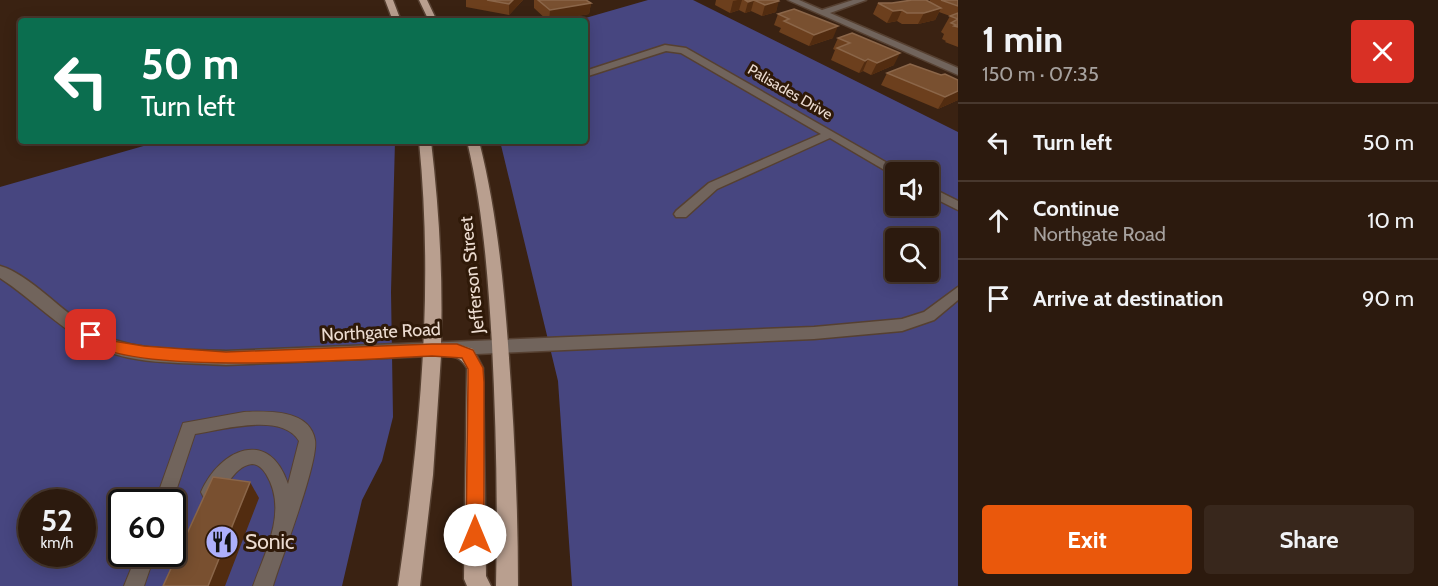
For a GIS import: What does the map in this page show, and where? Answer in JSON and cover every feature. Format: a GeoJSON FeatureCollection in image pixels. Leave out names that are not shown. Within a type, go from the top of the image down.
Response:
{"type":"FeatureCollection","features":[{"type":"Feature","properties":{"kind":"main road"},"geometry":{"type":"LineString","coordinates":[[389,0],[397,18]]}},
{"type":"Feature","properties":{"kind":"main road"},"geometry":{"type":"LineString","coordinates":[[423,0],[432,18]]}},
{"type":"Feature","properties":{"kind":"main road","name":"Jefferson Street"},"geometry":{"type":"LineString","coordinates":[[410,586],[430,423],[434,252],[425,144]]}},
{"type":"Feature","properties":{"kind":"main road","name":"Jefferson Street"},"geometry":{"type":"LineString","coordinates":[[474,144],[490,231],[500,345],[504,408],[507,586]]}},
{"type":"Feature","properties":{"kind":"main road"},"geometry":{"type":"LineString","coordinates":[[432,350],[457,350],[467,354],[475,368],[475,579],[480,586]]}},
{"type":"Feature","properties":{"kind":"street"},"geometry":{"type":"LineString","coordinates":[[792,0],[958,72]]}},
{"type":"Feature","properties":{"kind":"street"},"geometry":{"type":"LineString","coordinates":[[822,13],[862,0]]}},
{"type":"Feature","properties":{"kind":"street","name":"Palisades Drive"},"geometry":{"type":"LineString","coordinates":[[588,73],[665,48],[683,50],[885,165]]}},
{"type":"Feature","properties":{"kind":"street"},"geometry":{"type":"LineString","coordinates":[[681,214],[713,186],[830,134]]}},
{"type":"Feature","properties":{"kind":"street"},"geometry":{"type":"LineString","coordinates":[[939,196],[958,206]]}},
{"type":"Feature","properties":{"kind":"street","name":"Northgate Road"},"geometry":{"type":"LineString","coordinates":[[0,271],[24,284],[72,324],[109,346],[144,352],[226,358],[814,333],[902,326],[929,315],[958,292]]}},
{"type":"Feature","properties":{"kind":"lane"},"geometry":{"type":"LineString","coordinates":[[168,489],[189,428],[263,419],[285,420],[298,426],[307,440],[302,469],[263,586]]}},
{"type":"Feature","properties":{"kind":"lane"},"geometry":{"type":"LineString","coordinates":[[201,510],[224,471],[236,461],[258,456],[269,461],[277,472],[286,517]]}},
{"type":"Feature","properties":{"kind":"lane"},"geometry":{"type":"LineString","coordinates":[[134,586],[141,567]]}},
{"type":"Feature","properties":{"kind":"shaded area"},"geometry":{"type":"Polygon","coordinates":[[[648,0],[693,0],[958,132],[958,586],[572,586],[558,381],[501,144],[588,144],[588,18],[585,18],[648,0]]]}},
{"type":"Feature","properties":{"kind":"shaded area"},"geometry":{"type":"Polygon","coordinates":[[[150,144],[395,144],[391,292],[393,417],[382,461],[362,500],[342,586],[0,586],[0,187],[150,144]]]}},
{"type":"Feature","properties":{"kind":"building"},"geometry":{"type":"Polygon","coordinates":[[[487,0],[513,0],[509,4],[487,0]]]}},
{"type":"Feature","properties":{"kind":"building"},"geometry":{"type":"Polygon","coordinates":[[[538,0],[586,0],[591,3],[550,10],[538,0]]]}},
{"type":"Feature","properties":{"kind":"building"},"geometry":{"type":"Polygon","coordinates":[[[754,0],[778,0],[779,1],[765,5],[754,0]]]}},
{"type":"Feature","properties":{"kind":"building"},"geometry":{"type":"Polygon","coordinates":[[[926,0],[941,8],[924,13],[907,13],[902,10],[893,11],[878,3],[892,3],[926,0]]]}},
{"type":"Feature","properties":{"kind":"building"},"geometry":{"type":"Polygon","coordinates":[[[941,0],[958,0],[958,6],[941,0]]]}},
{"type":"Feature","properties":{"kind":"building"},"geometry":{"type":"Polygon","coordinates":[[[794,9],[838,26],[814,35],[784,21],[789,19],[778,14],[794,9]]]}},
{"type":"Feature","properties":{"kind":"building"},"geometry":{"type":"Polygon","coordinates":[[[958,13],[958,19],[950,16],[958,13]]]}},
{"type":"Feature","properties":{"kind":"building"},"geometry":{"type":"Polygon","coordinates":[[[958,19],[958,27],[951,23],[958,19]]]}},
{"type":"Feature","properties":{"kind":"building"},"geometry":{"type":"Polygon","coordinates":[[[852,33],[900,53],[877,63],[868,59],[865,61],[837,48],[850,43],[838,38],[852,33]]]}},
{"type":"Feature","properties":{"kind":"building"},"geometry":{"type":"Polygon","coordinates":[[[910,64],[958,80],[958,91],[945,97],[887,73],[910,64]]]}},
{"type":"Feature","properties":{"kind":"building"},"geometry":{"type":"Polygon","coordinates":[[[213,477],[250,482],[208,586],[163,586],[172,567],[186,567],[186,536],[213,477]]]}},
{"type":"Feature","properties":{"kind":"place","name":"Sonic"},"geometry":{"type":"Point","coordinates":[222,542]}},
{"type":"Feature","properties":{"kind":"route"},"geometry":{"type":"LineString","coordinates":[[91,335],[109,346],[144,352],[226,358],[432,350],[457,350],[467,354],[475,368],[476,382],[475,535]]}}]}
